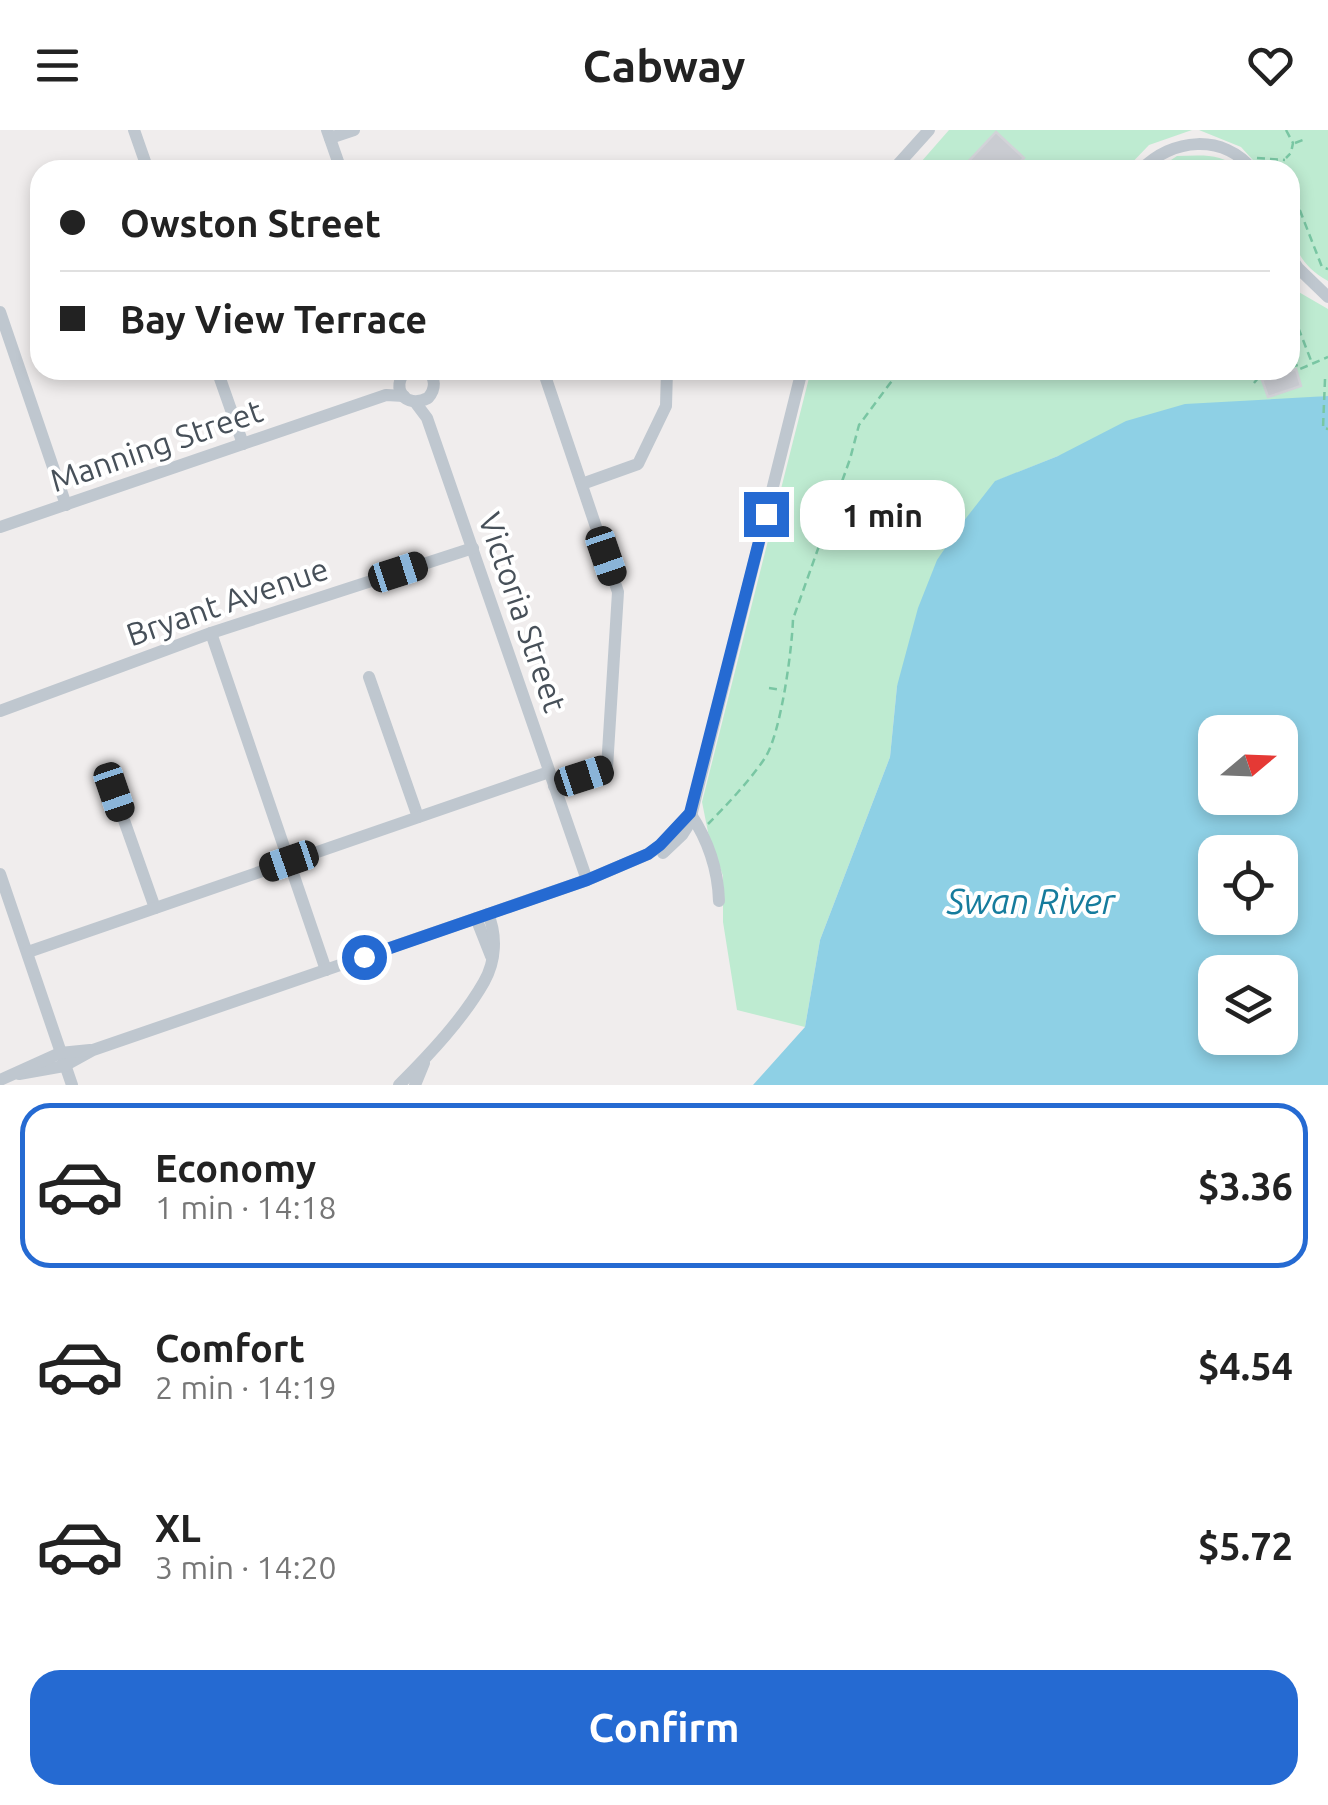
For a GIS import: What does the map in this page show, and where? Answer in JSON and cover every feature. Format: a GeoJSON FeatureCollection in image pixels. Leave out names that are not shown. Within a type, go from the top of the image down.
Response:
{"type":"FeatureCollection","features":[{"type":"Feature","properties":{"kind":"street"},"geometry":{"type":"LineString","coordinates":[[134,130],[144,160]]}},
{"type":"Feature","properties":{"kind":"street"},"geometry":{"type":"LineString","coordinates":[[338,160],[329,134],[354,130]]}},
{"type":"Feature","properties":{"kind":"street"},"geometry":{"type":"LineString","coordinates":[[903,160],[930,133]]}},
{"type":"Feature","properties":{"kind":"street"},"geometry":{"type":"LineString","coordinates":[[911,160],[930,133]]}},
{"type":"Feature","properties":{"kind":"street"},"geometry":{"type":"LineString","coordinates":[[1153,160],[1162,152],[1197,143],[1218,146],[1242,160]]}},
{"type":"Feature","properties":{"kind":"street"},"geometry":{"type":"LineString","coordinates":[[1300,270],[1328,297]]}},
{"type":"Feature","properties":{"kind":"street"},"geometry":{"type":"LineString","coordinates":[[0,312],[66,505]]}},
{"type":"Feature","properties":{"kind":"street"},"geometry":{"type":"LineString","coordinates":[[221,380],[243,444]]}},
{"type":"Feature","properties":{"kind":"street","name":"Manning Street"},"geometry":{"type":"LineString","coordinates":[[386,395],[398,380]]}},
{"type":"Feature","properties":{"kind":"street"},"geometry":{"type":"LineString","coordinates":[[401,380],[399,386],[420,396]]}},
{"type":"Feature","properties":{"kind":"street"},"geometry":{"type":"LineString","coordinates":[[420,396],[425,380]]}},
{"type":"Feature","properties":{"kind":"street"},"geometry":{"type":"LineString","coordinates":[[420,396],[441,380]]}},
{"type":"Feature","properties":{"kind":"street"},"geometry":{"type":"LineString","coordinates":[[546,380],[618,592],[607,768],[554,786]]}},
{"type":"Feature","properties":{"kind":"street"},"geometry":{"type":"LineString","coordinates":[[582,484],[638,464],[666,406],[667,380]]}},
{"type":"Feature","properties":{"kind":"street"},"geometry":{"type":"LineString","coordinates":[[0,1080],[19,1074],[66,1070],[82,1049],[93,1050],[657,858],[690,813],[799,380]]}},
{"type":"Feature","properties":{"kind":"street","name":"Manning Street"},"geometry":{"type":"LineString","coordinates":[[0,527],[386,395],[420,396]]}},
{"type":"Feature","properties":{"kind":"street","name":"Victoria Street"},"geometry":{"type":"LineString","coordinates":[[420,396],[554,786],[594,877]]}},
{"type":"Feature","properties":{"kind":"street","name":"Bryant Avenue"},"geometry":{"type":"LineString","coordinates":[[0,711],[211,633],[473,548]]}},
{"type":"Feature","properties":{"kind":"street"},"geometry":{"type":"LineString","coordinates":[[211,633],[326,970]]}},
{"type":"Feature","properties":{"kind":"street"},"geometry":{"type":"LineString","coordinates":[[369,677],[418,817]]}},
{"type":"Feature","properties":{"kind":"street"},"geometry":{"type":"LineString","coordinates":[[28,952],[549,772]]}},
{"type":"Feature","properties":{"kind":"street"},"geometry":{"type":"LineString","coordinates":[[114,792],[155,908]]}},
{"type":"Feature","properties":{"kind":"street"},"geometry":{"type":"LineString","coordinates":[[690,813],[701,829],[719,881],[719,901]]}},
{"type":"Feature","properties":{"kind":"street"},"geometry":{"type":"LineString","coordinates":[[0,874],[66,1070]]}},
{"type":"Feature","properties":{"kind":"street"},"geometry":{"type":"LineString","coordinates":[[399,1085],[427,1056],[486,980],[495,937],[482,916]]}},
{"type":"Feature","properties":{"kind":"street"},"geometry":{"type":"LineString","coordinates":[[415,1085],[427,1056]]}},
{"type":"Feature","properties":{"kind":"path"},"geometry":{"type":"LineString","coordinates":[[1286,130],[1294,143]]}},
{"type":"Feature","properties":{"kind":"path"},"geometry":{"type":"LineString","coordinates":[[1294,143],[1303,140]]}},
{"type":"Feature","properties":{"kind":"path"},"geometry":{"type":"LineString","coordinates":[[1285,160],[1294,143]]}},
{"type":"Feature","properties":{"kind":"path"},"geometry":{"type":"LineString","coordinates":[[1300,208],[1322,267],[1328,269]]}},
{"type":"Feature","properties":{"kind":"path"},"geometry":{"type":"LineString","coordinates":[[1300,332],[1312,363]]}},
{"type":"Feature","properties":{"kind":"path"},"geometry":{"type":"LineString","coordinates":[[1300,369],[1328,357]]}},
{"type":"Feature","properties":{"kind":"path"},"geometry":{"type":"LineString","coordinates":[[1326,379],[1323,428],[1328,428]]}},
{"type":"Feature","properties":{"kind":"path"},"geometry":{"type":"LineString","coordinates":[[701,829],[764,759],[771,745],[784,690],[792,619],[859,425],[893,380]]}},
{"type":"Feature","properties":{"kind":"path"},"geometry":{"type":"LineString","coordinates":[[768,688],[784,690]]}},
{"type":"Feature","properties":{"kind":"green space"},"geometry":{"type":"Polygon","coordinates":[[[949,130],[1192,130],[1149,145],[1135,160],[923,160],[949,130]]]}},
{"type":"Feature","properties":{"kind":"green space"},"geometry":{"type":"Polygon","coordinates":[[[1199,130],[1328,130],[1328,281],[1313,271],[1300,253],[1300,160],[1253,160],[1241,147],[1199,130]]]}},
{"type":"Feature","properties":{"kind":"green space"},"geometry":{"type":"Polygon","coordinates":[[[1177,156],[1202,156],[1225,160],[1171,160],[1177,156]]]}},
{"type":"Feature","properties":{"kind":"green space"},"geometry":{"type":"Polygon","coordinates":[[[1300,293],[1328,309],[1328,396],[1058,456],[996,481],[897,686],[890,757],[820,940],[805,1027],[737,1010],[723,922],[723,876],[702,802],[808,380],[1300,380],[1300,293]]]}},
{"type":"Feature","properties":{"kind":"water","name":"Swan River"},"geometry":{"type":"Polygon","coordinates":[[[1328,396],[1328,1085],[753,1085],[805,1027],[820,940],[890,757],[897,686],[918,608],[937,560],[995,481],[1058,456],[1126,421],[1185,404],[1328,396]]]}},
{"type":"Feature","properties":{"kind":"building"},"geometry":{"type":"Polygon","coordinates":[[[996,132],[1024,158],[1022,160],[970,160],[996,132]]]}},
{"type":"Feature","properties":{"kind":"building"},"geometry":{"type":"Polygon","coordinates":[[[1262,380],[1299,380],[1301,386],[1268,397],[1262,380]]]}},
{"type":"Feature","properties":{"kind":"route"},"geometry":{"type":"LineString","coordinates":[[364,957],[587,880],[648,854],[676,829],[690,813],[766,514]]}}]}
